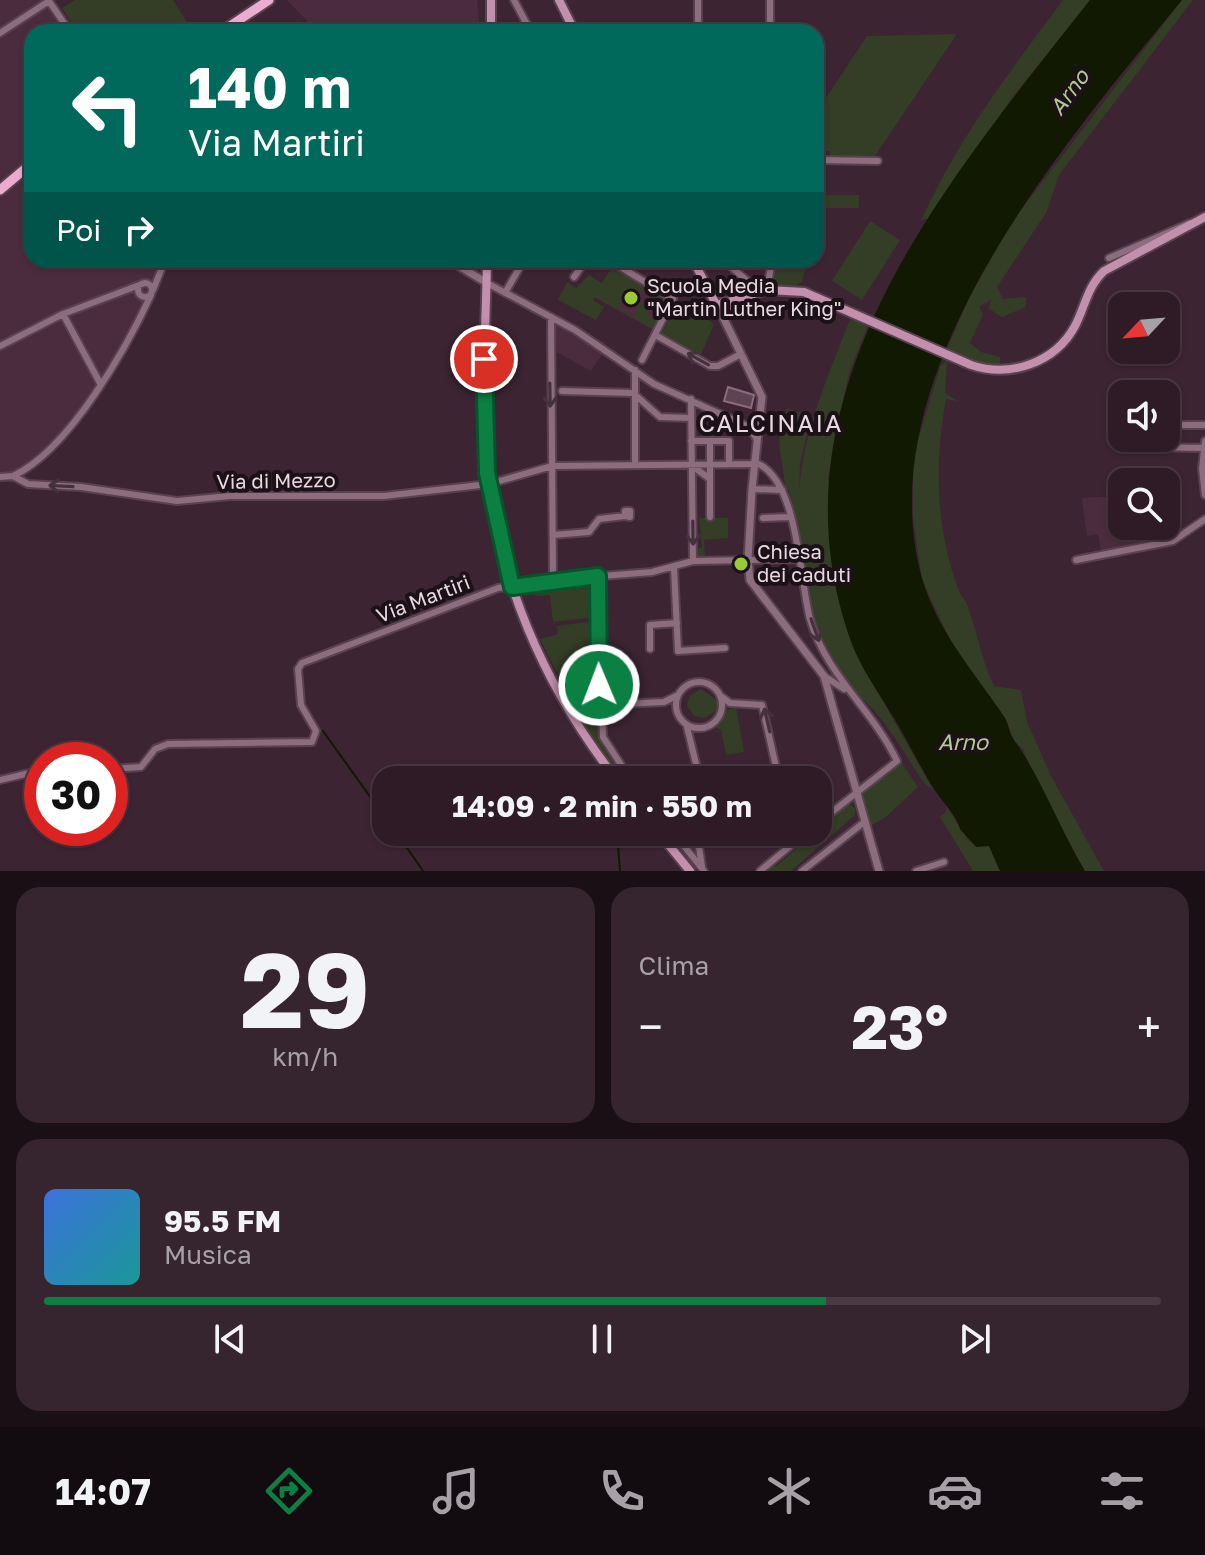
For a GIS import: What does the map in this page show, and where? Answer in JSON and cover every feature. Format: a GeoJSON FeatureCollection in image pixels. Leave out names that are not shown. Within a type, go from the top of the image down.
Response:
{"type":"FeatureCollection","features":[{"type":"Feature","properties":{"kind":"main road"},"geometry":{"type":"LineString","coordinates":[[233,24],[269,0]]}},
{"type":"Feature","properties":{"kind":"main road"},"geometry":{"type":"LineString","coordinates":[[491,0],[491,24]]}},
{"type":"Feature","properties":{"kind":"main road"},"geometry":{"type":"LineString","coordinates":[[559,0],[571,24]]}},
{"type":"Feature","properties":{"kind":"main road"},"geometry":{"type":"LineString","coordinates":[[1,187],[24,169]]}},
{"type":"Feature","properties":{"kind":"main road"},"geometry":{"type":"LineString","coordinates":[[697,268],[708,289],[725,308],[767,290],[804,292],[953,356],[994,370],[1017,369],[1039,360],[1069,335],[1092,285],[1104,271],[1205,218]]}},
{"type":"Feature","properties":{"kind":"main road"},"geometry":{"type":"LineString","coordinates":[[487,268],[484,410],[489,484],[512,587],[559,695],[607,766]]}},
{"type":"Feature","properties":{"kind":"main road"},"geometry":{"type":"LineString","coordinates":[[669,846],[690,871]]}},
{"type":"Feature","properties":{"kind":"street"},"geometry":{"type":"LineString","coordinates":[[514,0],[527,24]]}},
{"type":"Feature","properties":{"kind":"street"},"geometry":{"type":"LineString","coordinates":[[698,0],[698,24]]}},
{"type":"Feature","properties":{"kind":"street"},"geometry":{"type":"LineString","coordinates":[[770,0],[770,24]]}},
{"type":"Feature","properties":{"kind":"street"},"geometry":{"type":"LineString","coordinates":[[0,33],[49,1],[65,24]]}},
{"type":"Feature","properties":{"kind":"street"},"geometry":{"type":"LineString","coordinates":[[824,160],[878,161]]}},
{"type":"Feature","properties":{"kind":"street"},"geometry":{"type":"LineString","coordinates":[[1109,258],[1175,227],[1194,223]]}},
{"type":"Feature","properties":{"kind":"street"},"geometry":{"type":"LineString","coordinates":[[13,476],[28,468],[54,443],[101,385],[152,294],[162,268]]}},
{"type":"Feature","properties":{"kind":"street"},"geometry":{"type":"LineString","coordinates":[[462,268],[606,349],[654,384],[741,423],[756,438]]}},
{"type":"Feature","properties":{"kind":"street"},"geometry":{"type":"LineString","coordinates":[[505,293],[519,268]]}},
{"type":"Feature","properties":{"kind":"street"},"geometry":{"type":"LineString","coordinates":[[574,277],[580,268]]}},
{"type":"Feature","properties":{"kind":"street"},"geometry":{"type":"LineString","coordinates":[[622,268],[673,299],[657,336],[642,360]]}},
{"type":"Feature","properties":{"kind":"street"},"geometry":{"type":"LineString","coordinates":[[732,268],[751,284],[750,296]]}},
{"type":"Feature","properties":{"kind":"street"},"geometry":{"type":"LineString","coordinates":[[767,290],[771,268]]}},
{"type":"Feature","properties":{"kind":"street"},"geometry":{"type":"LineString","coordinates":[[0,346],[63,314],[158,276]]}},
{"type":"Feature","properties":{"kind":"street"},"geometry":{"type":"LineString","coordinates":[[144,283],[152,294]]}},
{"type":"Feature","properties":{"kind":"street"},"geometry":{"type":"LineString","coordinates":[[144,283],[138,288],[145,307]]}},
{"type":"Feature","properties":{"kind":"street"},"geometry":{"type":"LineString","coordinates":[[128,290],[140,296],[152,294]]}},
{"type":"Feature","properties":{"kind":"street"},"geometry":{"type":"LineString","coordinates":[[725,308],[730,331],[761,395],[752,489],[756,518],[748,560],[750,580],[824,676],[850,693]]}},
{"type":"Feature","properties":{"kind":"street"},"geometry":{"type":"LineString","coordinates":[[63,314],[101,385]]}},
{"type":"Feature","properties":{"kind":"street"},"geometry":{"type":"LineString","coordinates":[[551,317],[553,580]]}},
{"type":"Feature","properties":{"kind":"street"},"geometry":{"type":"LineString","coordinates":[[657,336],[710,366],[718,366],[741,354]]}},
{"type":"Feature","properties":{"kind":"street"},"geometry":{"type":"LineString","coordinates":[[635,370],[635,463]]}},
{"type":"Feature","properties":{"kind":"street"},"geometry":{"type":"LineString","coordinates":[[562,391],[636,396],[660,417],[691,418]]}},
{"type":"Feature","properties":{"kind":"street"},"geometry":{"type":"LineString","coordinates":[[691,399],[693,561]]}},
{"type":"Feature","properties":{"kind":"street"},"geometry":{"type":"LineString","coordinates":[[741,423],[754,420],[761,404]]}},
{"type":"Feature","properties":{"kind":"street"},"geometry":{"type":"LineString","coordinates":[[1180,425],[1205,425]]}},
{"type":"Feature","properties":{"kind":"street"},"geometry":{"type":"LineString","coordinates":[[691,441],[729,441],[729,464]]}},
{"type":"Feature","properties":{"kind":"street"},"geometry":{"type":"LineString","coordinates":[[710,441],[710,517]]}},
{"type":"Feature","properties":{"kind":"street"},"geometry":{"type":"LineString","coordinates":[[1180,445],[1204,444],[1205,495]]}},
{"type":"Feature","properties":{"kind":"street"},"geometry":{"type":"LineString","coordinates":[[754,463],[777,477],[782,490],[815,632],[831,669],[897,761],[832,812]]}},
{"type":"Feature","properties":{"kind":"street","name":"Via di Mezzo"},"geometry":{"type":"LineString","coordinates":[[0,477],[13,476],[28,484],[112,491],[177,501],[230,496],[384,496],[489,484],[552,466],[754,463]]}},
{"type":"Feature","properties":{"kind":"street"},"geometry":{"type":"LineString","coordinates":[[691,464],[710,479]]}},
{"type":"Feature","properties":{"kind":"street"},"geometry":{"type":"LineString","coordinates":[[752,489],[782,490]]}},
{"type":"Feature","properties":{"kind":"street"},"geometry":{"type":"LineString","coordinates":[[692,496],[710,496]]}},
{"type":"Feature","properties":{"kind":"street"},"geometry":{"type":"LineString","coordinates":[[553,535],[589,532],[599,519],[625,516]]}},
{"type":"Feature","properties":{"kind":"street"},"geometry":{"type":"LineString","coordinates":[[756,518],[789,517]]}},
{"type":"Feature","properties":{"kind":"street"},"geometry":{"type":"LineString","coordinates":[[1076,560],[1173,541],[1205,519]]}},
{"type":"Feature","properties":{"kind":"street","name":"Via Martiri"},"geometry":{"type":"LineString","coordinates":[[128,768],[141,767],[155,749],[165,744],[312,742],[317,733],[302,708],[298,671],[309,660],[444,607],[512,587],[674,568],[693,561],[800,559]]}},
{"type":"Feature","properties":{"kind":"street"},"geometry":{"type":"LineString","coordinates":[[674,568],[678,651],[725,648]]}},
{"type":"Feature","properties":{"kind":"street"},"geometry":{"type":"LineString","coordinates":[[598,576],[600,705],[605,745],[621,766]]}},
{"type":"Feature","properties":{"kind":"street"},"geometry":{"type":"LineString","coordinates":[[650,649],[650,625],[677,623]]}},
{"type":"Feature","properties":{"kind":"street"},"geometry":{"type":"LineString","coordinates":[[824,676],[879,871]]}},
{"type":"Feature","properties":{"kind":"street"},"geometry":{"type":"LineString","coordinates":[[600,705],[664,702],[679,695],[686,686],[700,682],[712,686],[730,703],[762,705],[776,766]]}},
{"type":"Feature","properties":{"kind":"street"},"geometry":{"type":"LineString","coordinates":[[679,695],[680,718]]}},
{"type":"Feature","properties":{"kind":"street"},"geometry":{"type":"LineString","coordinates":[[680,718],[696,728],[712,724],[722,711],[721,696]]}},
{"type":"Feature","properties":{"kind":"street"},"geometry":{"type":"LineString","coordinates":[[664,702],[692,735],[698,766]]}},
{"type":"Feature","properties":{"kind":"street"},"geometry":{"type":"LineString","coordinates":[[0,780],[24,774]]}},
{"type":"Feature","properties":{"kind":"street"},"geometry":{"type":"LineString","coordinates":[[802,871],[863,823]]}},
{"type":"Feature","properties":{"kind":"street"},"geometry":{"type":"LineString","coordinates":[[684,846],[703,870]]}},
{"type":"Feature","properties":{"kind":"street"},"geometry":{"type":"LineString","coordinates":[[698,846],[703,870]]}},
{"type":"Feature","properties":{"kind":"street"},"geometry":{"type":"LineString","coordinates":[[760,871],[790,846]]}},
{"type":"Feature","properties":{"kind":"street"},"geometry":{"type":"LineString","coordinates":[[916,871],[944,862]]}},
{"type":"Feature","properties":{"kind":"shaded area"},"geometry":{"type":"Polygon","coordinates":[[[0,0],[48,0],[61,24],[24,24],[24,164],[0,184],[0,0]]]}},
{"type":"Feature","properties":{"kind":"shaded area"},"geometry":{"type":"Polygon","coordinates":[[[75,0],[173,0],[188,24],[72,24],[62,8],[75,0]]]}},
{"type":"Feature","properties":{"kind":"shaded area"},"geometry":{"type":"Polygon","coordinates":[[[287,0],[477,0],[479,24],[305,24],[308,22],[287,0]]]}},
{"type":"Feature","properties":{"kind":"shaded area"},"geometry":{"type":"Polygon","coordinates":[[[1063,0],[1090,0],[1011,99],[928,222],[926,218],[921,221],[968,134],[1063,0]]]}},
{"type":"Feature","properties":{"kind":"shaded area"},"geometry":{"type":"Polygon","coordinates":[[[1182,0],[1193,0],[1059,175],[1046,213],[997,287],[1003,299],[1026,297],[1026,307],[1002,317],[988,308],[992,299],[979,307],[983,314],[970,343],[981,352],[1000,357],[1000,365],[971,360],[947,349],[970,296],[1010,224],[1182,0]]]}},
{"type":"Feature","properties":{"kind":"shaded area"},"geometry":{"type":"Polygon","coordinates":[[[957,34],[875,156],[831,156],[829,151],[824,151],[824,101],[867,36],[957,34]]]}},
{"type":"Feature","properties":{"kind":"shaded area"},"geometry":{"type":"Polygon","coordinates":[[[24,175],[24,268],[167,268],[136,336],[103,387],[56,445],[14,483],[0,481],[0,195],[24,175]]]}},
{"type":"Feature","properties":{"kind":"shaded area"},"geometry":{"type":"Polygon","coordinates":[[[824,195],[859,195],[859,208],[824,208],[824,195]]]}},
{"type":"Feature","properties":{"kind":"shaded area"},"geometry":{"type":"Polygon","coordinates":[[[870,221],[900,240],[862,300],[832,281],[870,221]]]}},
{"type":"Feature","properties":{"kind":"shaded area","name":"Scuola Media \"Martin Luther King\""},"geometry":{"type":"Polygon","coordinates":[[[614,268],[669,302],[654,330],[594,297],[614,268]]]}},
{"type":"Feature","properties":{"kind":"shaded area","name":"Scuola Media \"Martin Luther King\""},"geometry":{"type":"Polygon","coordinates":[[[614,268],[668,300],[666,306],[640,289],[636,305],[621,301],[618,307],[634,318],[639,303],[649,307],[647,315],[655,320],[660,311],[664,313],[654,330],[595,297],[593,300],[604,307],[596,320],[558,300],[567,282],[576,288],[589,275],[602,283],[614,268]]]}},
{"type":"Feature","properties":{"kind":"shaded area"},"geometry":{"type":"Polygon","coordinates":[[[775,268],[806,268],[802,282],[791,288],[773,288],[775,268]]]}},
{"type":"Feature","properties":{"kind":"shaded area"},"geometry":{"type":"Polygon","coordinates":[[[680,301],[714,324],[700,357],[661,334],[680,301]]]}},
{"type":"Feature","properties":{"kind":"shaded area"},"geometry":{"type":"Polygon","coordinates":[[[851,317],[868,325],[849,373],[828,478],[877,691],[933,790],[924,783],[876,713],[842,679],[817,626],[802,568],[798,507],[805,449],[819,399],[851,317]]]}},
{"type":"Feature","properties":{"kind":"shaded area"},"geometry":{"type":"Polygon","coordinates":[[[554,322],[604,351],[591,371],[553,350],[554,322]]]}},
{"type":"Feature","properties":{"kind":"shaded area"},"geometry":{"type":"Polygon","coordinates":[[[947,360],[945,393],[958,401],[946,399],[940,447],[939,495],[945,543],[958,589],[968,607],[994,686],[1021,690],[1027,722],[1052,778],[1104,871],[1085,871],[1035,779],[1023,749],[1015,742],[1004,716],[952,644],[922,580],[913,517],[913,457],[940,367],[947,360]]]}},
{"type":"Feature","properties":{"kind":"shaded area"},"geometry":{"type":"Polygon","coordinates":[[[787,408],[811,416],[800,464],[798,536],[789,490],[785,492],[779,441],[787,408]]]}},
{"type":"Feature","properties":{"kind":"shaded area"},"geometry":{"type":"Polygon","coordinates":[[[1108,497],[1108,540],[1165,540],[1101,551],[1098,534],[1087,536],[1082,498],[1108,497]]]}},
{"type":"Feature","properties":{"kind":"shaded area"},"geometry":{"type":"Polygon","coordinates":[[[699,518],[728,518],[728,538],[704,540],[705,558],[698,558],[695,551],[702,547],[699,518]]]}},
{"type":"Feature","properties":{"kind":"shaded area"},"geometry":{"type":"Polygon","coordinates":[[[593,581],[596,617],[553,622],[550,595],[535,596],[534,587],[552,589],[552,584],[593,581]]]}},
{"type":"Feature","properties":{"kind":"shaded area"},"geometry":{"type":"Polygon","coordinates":[[[595,621],[600,738],[619,766],[612,766],[588,734],[540,639],[558,634],[557,626],[595,621]]]}},
{"type":"Feature","properties":{"kind":"shaded area"},"geometry":{"type":"Polygon","coordinates":[[[701,689],[721,703],[719,709],[704,718],[694,716],[687,706],[690,695],[701,689]]]}},
{"type":"Feature","properties":{"kind":"shaded area"},"geometry":{"type":"Polygon","coordinates":[[[736,707],[744,752],[726,755],[721,730],[715,727],[728,710],[736,707]]]}},
{"type":"Feature","properties":{"kind":"shaded area"},"geometry":{"type":"Polygon","coordinates":[[[901,762],[918,787],[886,817],[870,826],[863,794],[901,762]]]}},
{"type":"Feature","properties":{"kind":"shaded area"},"geometry":{"type":"Polygon","coordinates":[[[848,804],[855,808],[855,815],[832,835],[832,818],[848,804]]]}},
{"type":"Feature","properties":{"kind":"shaded area"},"geometry":{"type":"Polygon","coordinates":[[[946,806],[968,840],[989,846],[1000,871],[973,871],[940,817],[946,812],[946,806]]]}},
{"type":"Feature","properties":{"kind":"shaded area"},"geometry":{"type":"Polygon","coordinates":[[[799,846],[820,846],[791,871],[764,871],[773,864],[776,866],[799,846]]]}},
{"type":"Feature","properties":{"kind":"water","name":"Arno"},"geometry":{"type":"Polygon","coordinates":[[[1090,0],[1182,0],[1083,123],[1032,194],[986,268],[948,344],[922,423],[912,501],[922,578],[937,616],[1005,718],[1012,738],[1033,769],[1085,871],[1000,871],[989,846],[976,847],[937,794],[853,646],[829,545],[831,458],[851,374],[885,293],[930,215],[981,141],[1090,0]]]}},
{"type":"Feature","properties":{"kind":"building"},"geometry":{"type":"Polygon","coordinates":[[[728,387],[754,395],[751,408],[724,401],[728,387]]]}},
{"type":"Feature","properties":{"kind":"waterway"},"geometry":{"type":"LineString","coordinates":[[323,731],[372,799]]}},
{"type":"Feature","properties":{"kind":"waterway"},"geometry":{"type":"LineString","coordinates":[[406,846],[423,871]]}},
{"type":"Feature","properties":{"kind":"waterway"},"geometry":{"type":"LineString","coordinates":[[618,846],[620,871]]}},
{"type":"Feature","properties":{"kind":"place","name":"Scuola Media \"Martin Luther King\""},"geometry":{"type":"Point","coordinates":[631,298]}},
{"type":"Feature","properties":{"kind":"place","name":"Chiesa dei caduti"},"geometry":{"type":"Point","coordinates":[741,564]}},
{"type":"Feature","properties":{"kind":"district","name":"CALCINAIA"},"geometry":{"type":"Point","coordinates":[771,424]}},
{"type":"Feature","properties":{"kind":"route"},"geometry":{"type":"LineString","coordinates":[[484,359],[487,473],[500,545],[512,587],[598,576],[599,685]]}}]}
